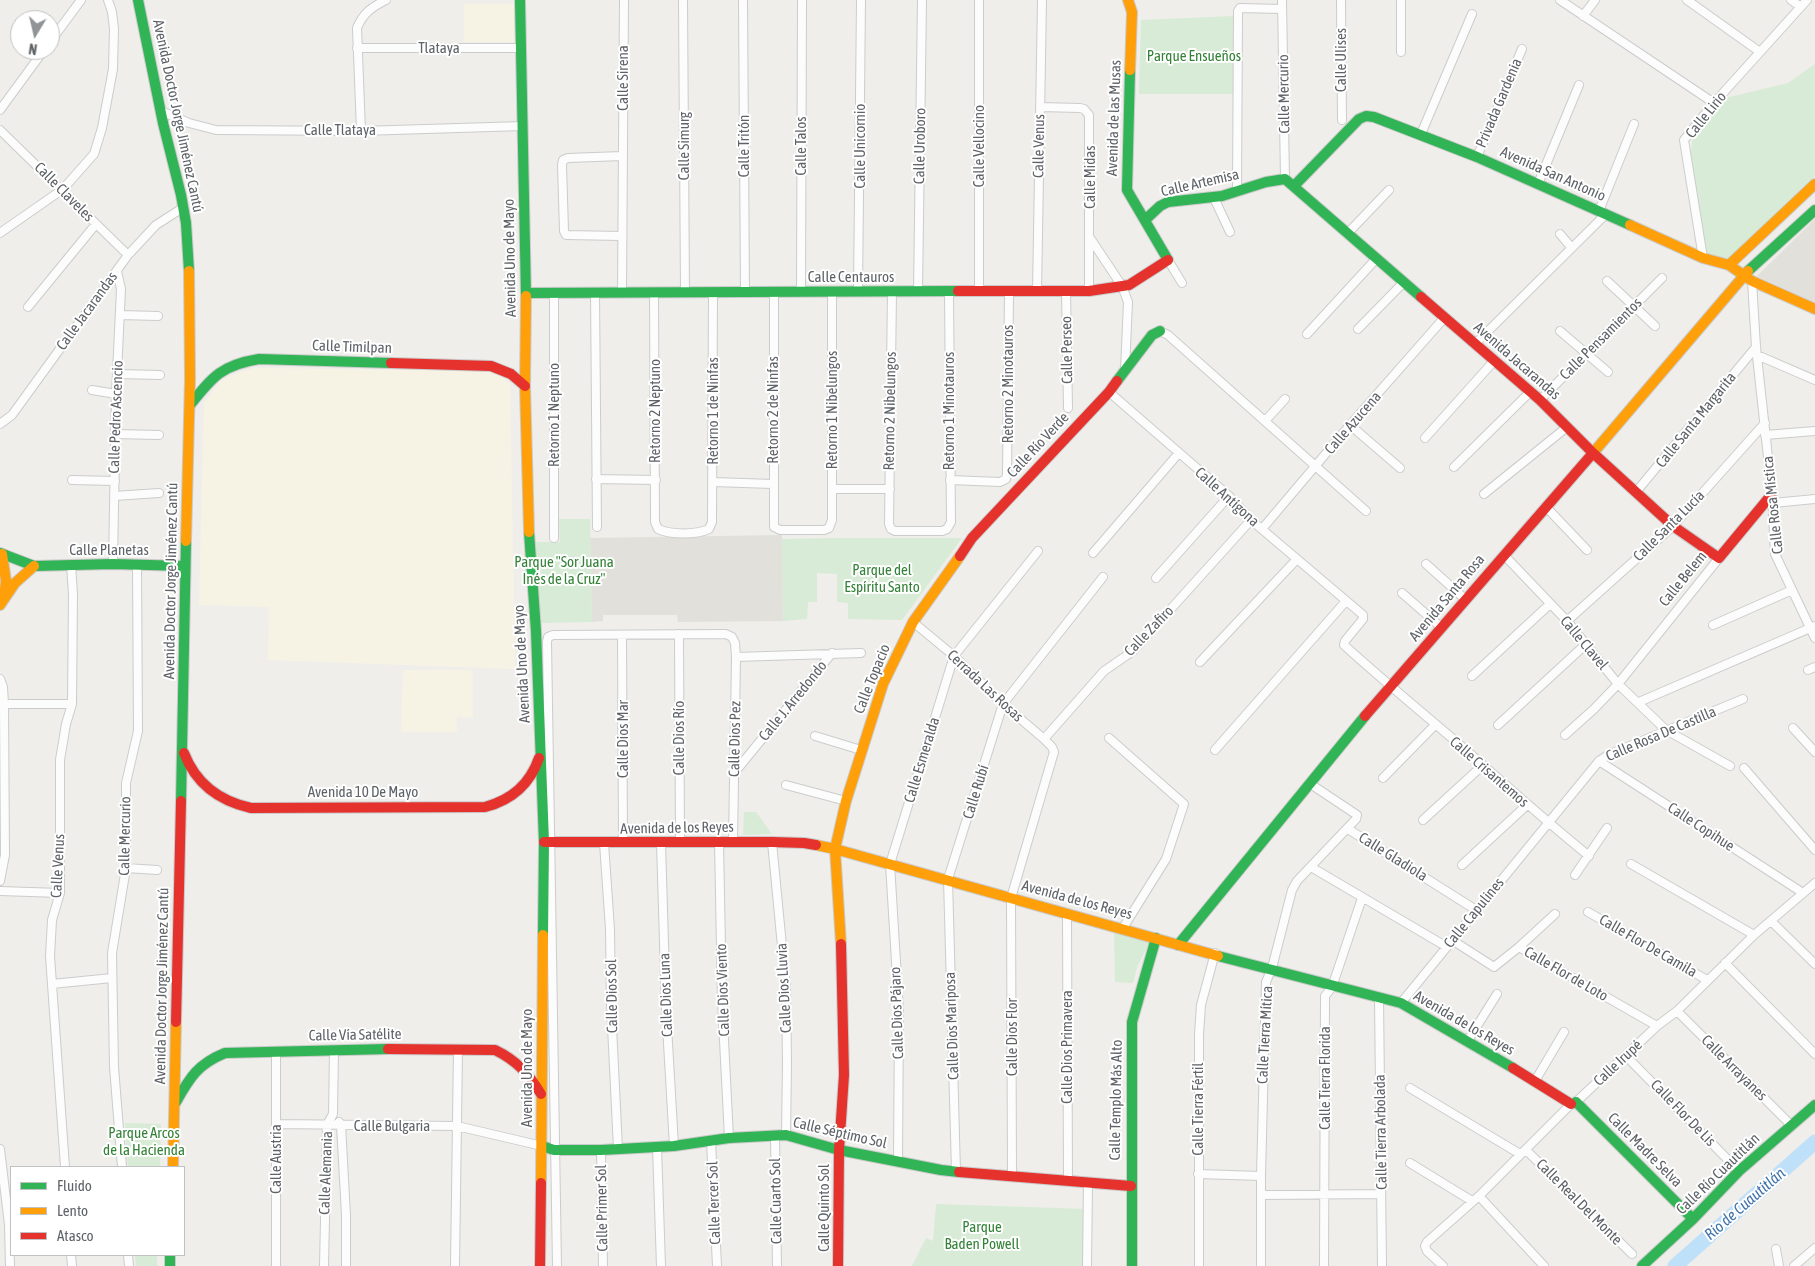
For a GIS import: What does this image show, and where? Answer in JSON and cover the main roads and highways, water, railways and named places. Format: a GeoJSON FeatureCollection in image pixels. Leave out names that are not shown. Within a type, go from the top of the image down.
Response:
{"type":"FeatureCollection","features":[{"type":"Feature","properties":{"kind":"waterway","name":"Rio de Cuautitlán"},"geometry":{"type":"LineString","coordinates":[[1675,1266],[1815,1142]]}},
{"type":"Feature","properties":{"kind":"park label","name":"Parque Ensueños"},"geometry":{"type":"Point","coordinates":[1194,56]}},
{"type":"Feature","properties":{"kind":"park label","name":"Parque \"Sor Juana Inés de la Cruz\""},"geometry":{"type":"Point","coordinates":[564,570]}},
{"type":"Feature","properties":{"kind":"park label","name":"Parque del Espíritu Santo"},"geometry":{"type":"Point","coordinates":[882,578]}},
{"type":"Feature","properties":{"kind":"park label","name":"Parque Arcos de la Hacienda"},"geometry":{"type":"Point","coordinates":[144,1142]}},
{"type":"Feature","properties":{"kind":"park label","name":"Parque Baden Powell"},"geometry":{"type":"Point","coordinates":[982,1236]}}]}
